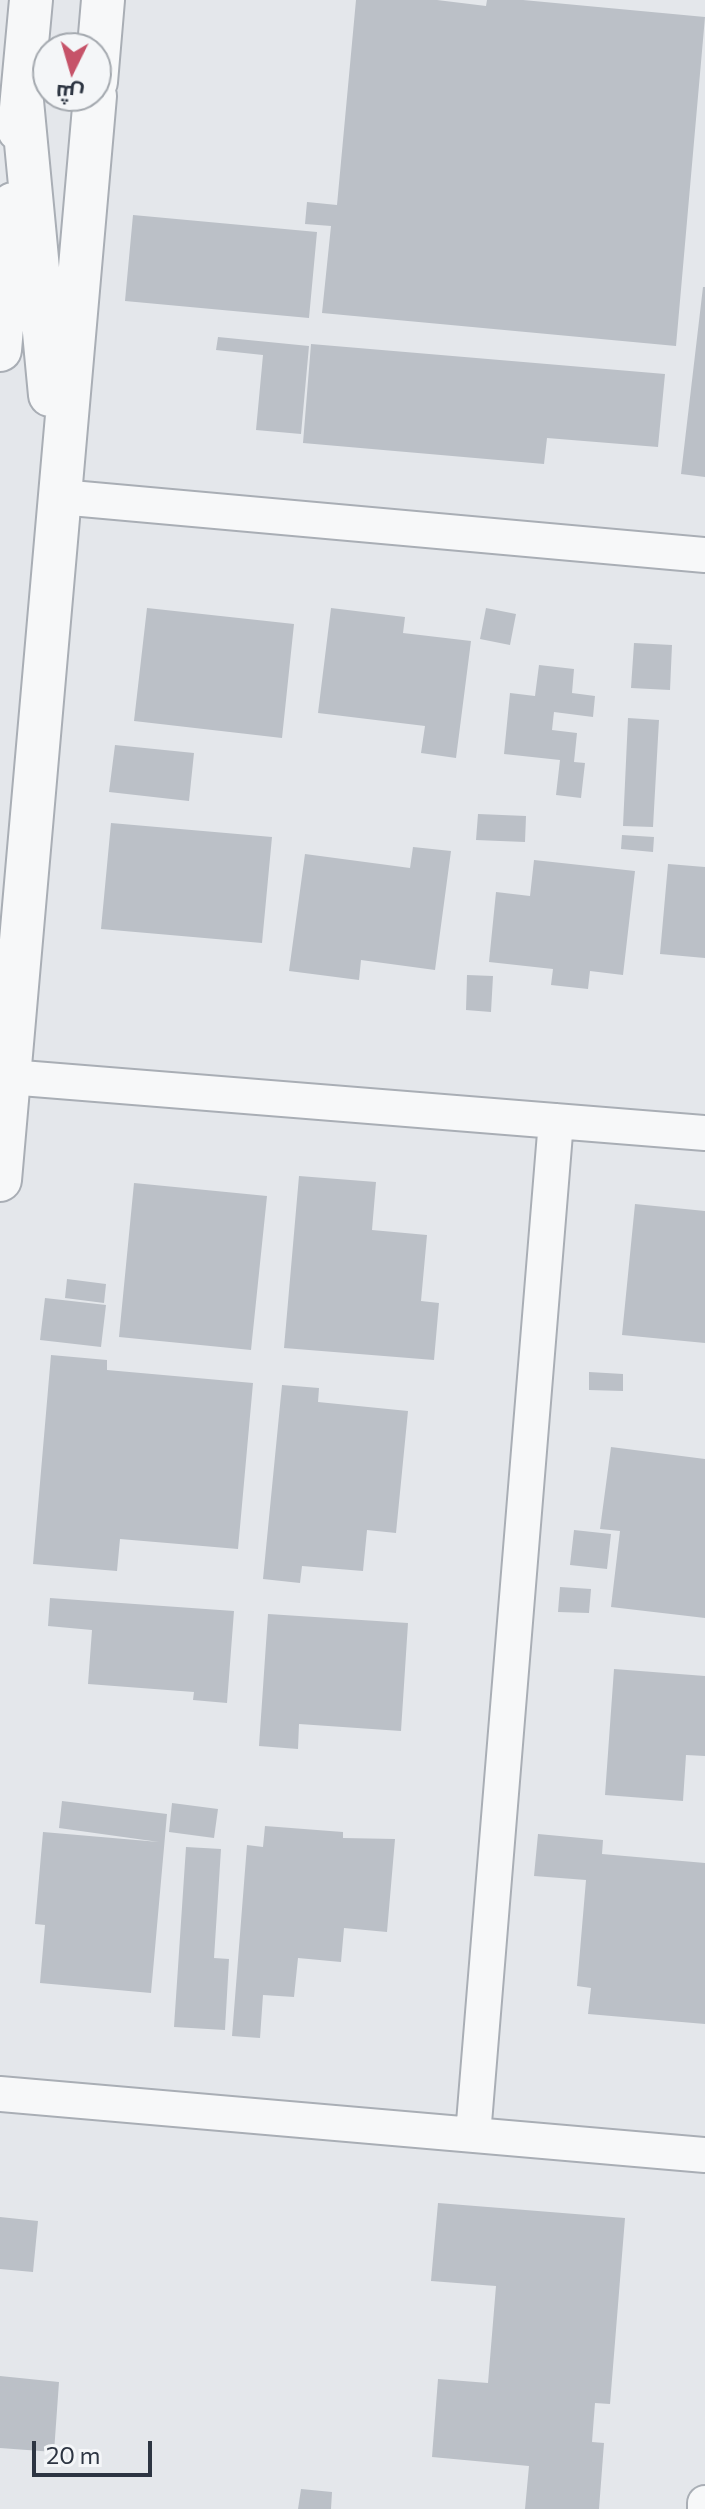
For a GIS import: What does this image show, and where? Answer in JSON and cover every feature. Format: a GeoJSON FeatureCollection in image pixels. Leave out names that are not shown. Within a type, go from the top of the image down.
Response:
{"type":"FeatureCollection","features":[{"type":"Feature","properties":{"kind":"street"},"geometry":{"type":"LineString","coordinates":[[0,350],[31,0]]}},
{"type":"Feature","properties":{"kind":"street"},"geometry":{"type":"LineString","coordinates":[[100,32],[103,0]]}},
{"type":"Feature","properties":{"kind":"street"},"geometry":{"type":"LineString","coordinates":[[22,101],[60,497]]}},
{"type":"Feature","properties":{"kind":"street"},"geometry":{"type":"LineString","coordinates":[[0,1180],[94,112]]}},
{"type":"Feature","properties":{"kind":"street"},"geometry":{"type":"LineString","coordinates":[[60,497],[705,555]]}},
{"type":"Feature","properties":{"kind":"street"},"geometry":{"type":"LineString","coordinates":[[9,1077],[705,1133]]}},
{"type":"Feature","properties":{"kind":"street"},"geometry":{"type":"LineString","coordinates":[[473,2135],[556,1121]]}},
{"type":"Feature","properties":{"kind":"street"},"geometry":{"type":"LineString","coordinates":[[0,2094],[705,2155]]}},
{"type":"Feature","properties":{"kind":"building"},"geometry":{"type":"Polygon","coordinates":[[[356,0],[437,0],[486,6],[487,0],[523,0],[705,17],[676,346],[322,313],[331,226],[305,224],[307,202],[337,205],[356,0]]]}},
{"type":"Feature","properties":{"kind":"building"},"geometry":{"type":"Polygon","coordinates":[[[133,215],[317,232],[309,318],[125,301],[133,215]]]}},
{"type":"Feature","properties":{"kind":"building"},"geometry":{"type":"Polygon","coordinates":[[[705,287],[705,477],[681,474],[705,287]]]}},
{"type":"Feature","properties":{"kind":"building"},"geometry":{"type":"Polygon","coordinates":[[[218,337],[309,346],[301,434],[256,430],[263,355],[216,350],[218,337]]]}},
{"type":"Feature","properties":{"kind":"building"},"geometry":{"type":"Polygon","coordinates":[[[311,344],[665,374],[658,447],[547,438],[544,464],[303,443],[311,344]]]}},
{"type":"Feature","properties":{"kind":"building"},"geometry":{"type":"Polygon","coordinates":[[[147,608],[294,624],[282,738],[134,721],[147,608]]]}},
{"type":"Feature","properties":{"kind":"building"},"geometry":{"type":"Polygon","coordinates":[[[331,608],[405,617],[403,633],[471,641],[456,758],[421,753],[425,726],[318,713],[331,608]]]}},
{"type":"Feature","properties":{"kind":"building"},"geometry":{"type":"Polygon","coordinates":[[[486,608],[516,614],[510,645],[480,639],[486,608]]]}},
{"type":"Feature","properties":{"kind":"building"},"geometry":{"type":"Polygon","coordinates":[[[634,643],[672,645],[670,690],[631,688],[634,643]]]}},
{"type":"Feature","properties":{"kind":"building"},"geometry":{"type":"Polygon","coordinates":[[[539,665],[574,669],[572,693],[595,696],[593,717],[554,712],[552,730],[577,733],[574,762],[585,763],[581,798],[556,795],[560,760],[504,754],[510,693],[535,696],[539,665]]]}},
{"type":"Feature","properties":{"kind":"building"},"geometry":{"type":"Polygon","coordinates":[[[628,718],[659,720],[653,827],[623,826],[628,718]]]}},
{"type":"Feature","properties":{"kind":"building"},"geometry":{"type":"Polygon","coordinates":[[[115,745],[194,753],[189,801],[109,792],[115,745]]]}},
{"type":"Feature","properties":{"kind":"building"},"geometry":{"type":"Polygon","coordinates":[[[478,814],[526,816],[525,842],[476,840],[478,814]]]}},
{"type":"Feature","properties":{"kind":"building"},"geometry":{"type":"Polygon","coordinates":[[[111,823],[272,837],[262,943],[101,929],[111,823]]]}},
{"type":"Feature","properties":{"kind":"building"},"geometry":{"type":"Polygon","coordinates":[[[622,835],[654,837],[653,852],[621,849],[622,835]]]}},
{"type":"Feature","properties":{"kind":"building"},"geometry":{"type":"Polygon","coordinates":[[[413,847],[451,851],[435,970],[361,960],[359,980],[289,971],[305,854],[410,868],[413,847]]]}},
{"type":"Feature","properties":{"kind":"building"},"geometry":{"type":"Polygon","coordinates":[[[534,860],[635,871],[623,975],[590,971],[588,989],[551,985],[553,969],[489,962],[496,892],[530,896],[534,860]]]}},
{"type":"Feature","properties":{"kind":"building"},"geometry":{"type":"Polygon","coordinates":[[[668,864],[705,867],[705,958],[660,954],[668,864]]]}},
{"type":"Feature","properties":{"kind":"building"},"geometry":{"type":"Polygon","coordinates":[[[467,975],[493,976],[491,1012],[466,1010],[467,975]]]}},
{"type":"Feature","properties":{"kind":"building"},"geometry":{"type":"Polygon","coordinates":[[[299,1176],[376,1182],[372,1230],[427,1235],[421,1301],[439,1303],[434,1360],[284,1348],[299,1176]]]}},
{"type":"Feature","properties":{"kind":"building"},"geometry":{"type":"Polygon","coordinates":[[[134,1183],[267,1196],[251,1350],[119,1337],[134,1183]]]}},
{"type":"Feature","properties":{"kind":"building"},"geometry":{"type":"Polygon","coordinates":[[[635,1204],[705,1211],[705,1343],[622,1335],[635,1204]]]}},
{"type":"Feature","properties":{"kind":"building"},"geometry":{"type":"Polygon","coordinates":[[[67,1279],[106,1284],[104,1303],[65,1298],[67,1279]]]}},
{"type":"Feature","properties":{"kind":"building"},"geometry":{"type":"Polygon","coordinates":[[[45,1298],[106,1305],[101,1347],[40,1340],[45,1298]]]}},
{"type":"Feature","properties":{"kind":"building"},"geometry":{"type":"Polygon","coordinates":[[[51,1355],[107,1360],[107,1370],[253,1383],[238,1549],[120,1539],[117,1571],[33,1564],[51,1355]]]}},
{"type":"Feature","properties":{"kind":"building"},"geometry":{"type":"Polygon","coordinates":[[[589,1372],[623,1374],[623,1391],[589,1390],[589,1372]]]}},
{"type":"Feature","properties":{"kind":"building"},"geometry":{"type":"Polygon","coordinates":[[[282,1385],[319,1388],[318,1402],[408,1411],[396,1533],[367,1530],[363,1571],[302,1566],[300,1583],[263,1579],[282,1385]]]}},
{"type":"Feature","properties":{"kind":"building"},"geometry":{"type":"Polygon","coordinates":[[[611,1447],[705,1459],[705,1618],[611,1607],[620,1531],[600,1529],[611,1447]]]}},
{"type":"Feature","properties":{"kind":"building"},"geometry":{"type":"Polygon","coordinates":[[[574,1530],[611,1534],[607,1569],[570,1565],[574,1530]]]}},
{"type":"Feature","properties":{"kind":"building"},"geometry":{"type":"Polygon","coordinates":[[[560,1587],[591,1589],[589,1613],[558,1612],[560,1587]]]}},
{"type":"Feature","properties":{"kind":"building"},"geometry":{"type":"Polygon","coordinates":[[[50,1598],[234,1611],[227,1703],[193,1700],[194,1692],[88,1684],[92,1630],[48,1626],[50,1598]]]}},
{"type":"Feature","properties":{"kind":"building"},"geometry":{"type":"Polygon","coordinates":[[[268,1614],[408,1623],[401,1731],[299,1724],[298,1749],[259,1746],[268,1614]]]}},
{"type":"Feature","properties":{"kind":"building"},"geometry":{"type":"Polygon","coordinates":[[[614,1669],[705,1676],[705,1756],[686,1755],[683,1801],[605,1795],[614,1669]]]}},
{"type":"Feature","properties":{"kind":"building"},"geometry":{"type":"Polygon","coordinates":[[[62,1801],[167,1814],[151,1993],[40,1983],[45,1925],[35,1924],[43,1832],[159,1842],[59,1828],[62,1801]]]}},
{"type":"Feature","properties":{"kind":"building"},"geometry":{"type":"Polygon","coordinates":[[[172,1803],[218,1809],[214,1838],[169,1832],[172,1803]]]}},
{"type":"Feature","properties":{"kind":"building"},"geometry":{"type":"Polygon","coordinates":[[[265,1826],[343,1832],[343,1838],[395,1839],[387,1932],[344,1928],[341,1962],[298,1958],[294,1997],[263,1995],[260,2038],[232,2036],[247,1845],[263,1847],[265,1826]]]}},
{"type":"Feature","properties":{"kind":"building"},"geometry":{"type":"Polygon","coordinates":[[[538,1834],[603,1840],[602,1854],[705,1863],[705,2024],[588,2014],[591,1988],[577,1986],[586,1880],[534,1876],[538,1834]]]}},
{"type":"Feature","properties":{"kind":"building"},"geometry":{"type":"Polygon","coordinates":[[[186,1847],[221,1849],[214,1958],[229,1959],[225,2030],[174,2027],[186,1847]]]}},
{"type":"Feature","properties":{"kind":"building"},"geometry":{"type":"Polygon","coordinates":[[[438,2203],[625,2218],[610,2404],[595,2403],[592,2442],[604,2443],[599,2509],[525,2509],[529,2466],[432,2457],[438,2379],[488,2383],[496,2286],[431,2281],[438,2203]]]}},
{"type":"Feature","properties":{"kind":"building"},"geometry":{"type":"Polygon","coordinates":[[[0,2217],[38,2221],[33,2272],[0,2269],[0,2217]]]}},
{"type":"Feature","properties":{"kind":"building"},"geometry":{"type":"Polygon","coordinates":[[[0,2376],[59,2382],[54,2452],[0,2448],[0,2376]]]}},
{"type":"Feature","properties":{"kind":"building"},"geometry":{"type":"Polygon","coordinates":[[[301,2489],[332,2492],[331,2509],[298,2509],[301,2489]]]}}]}
